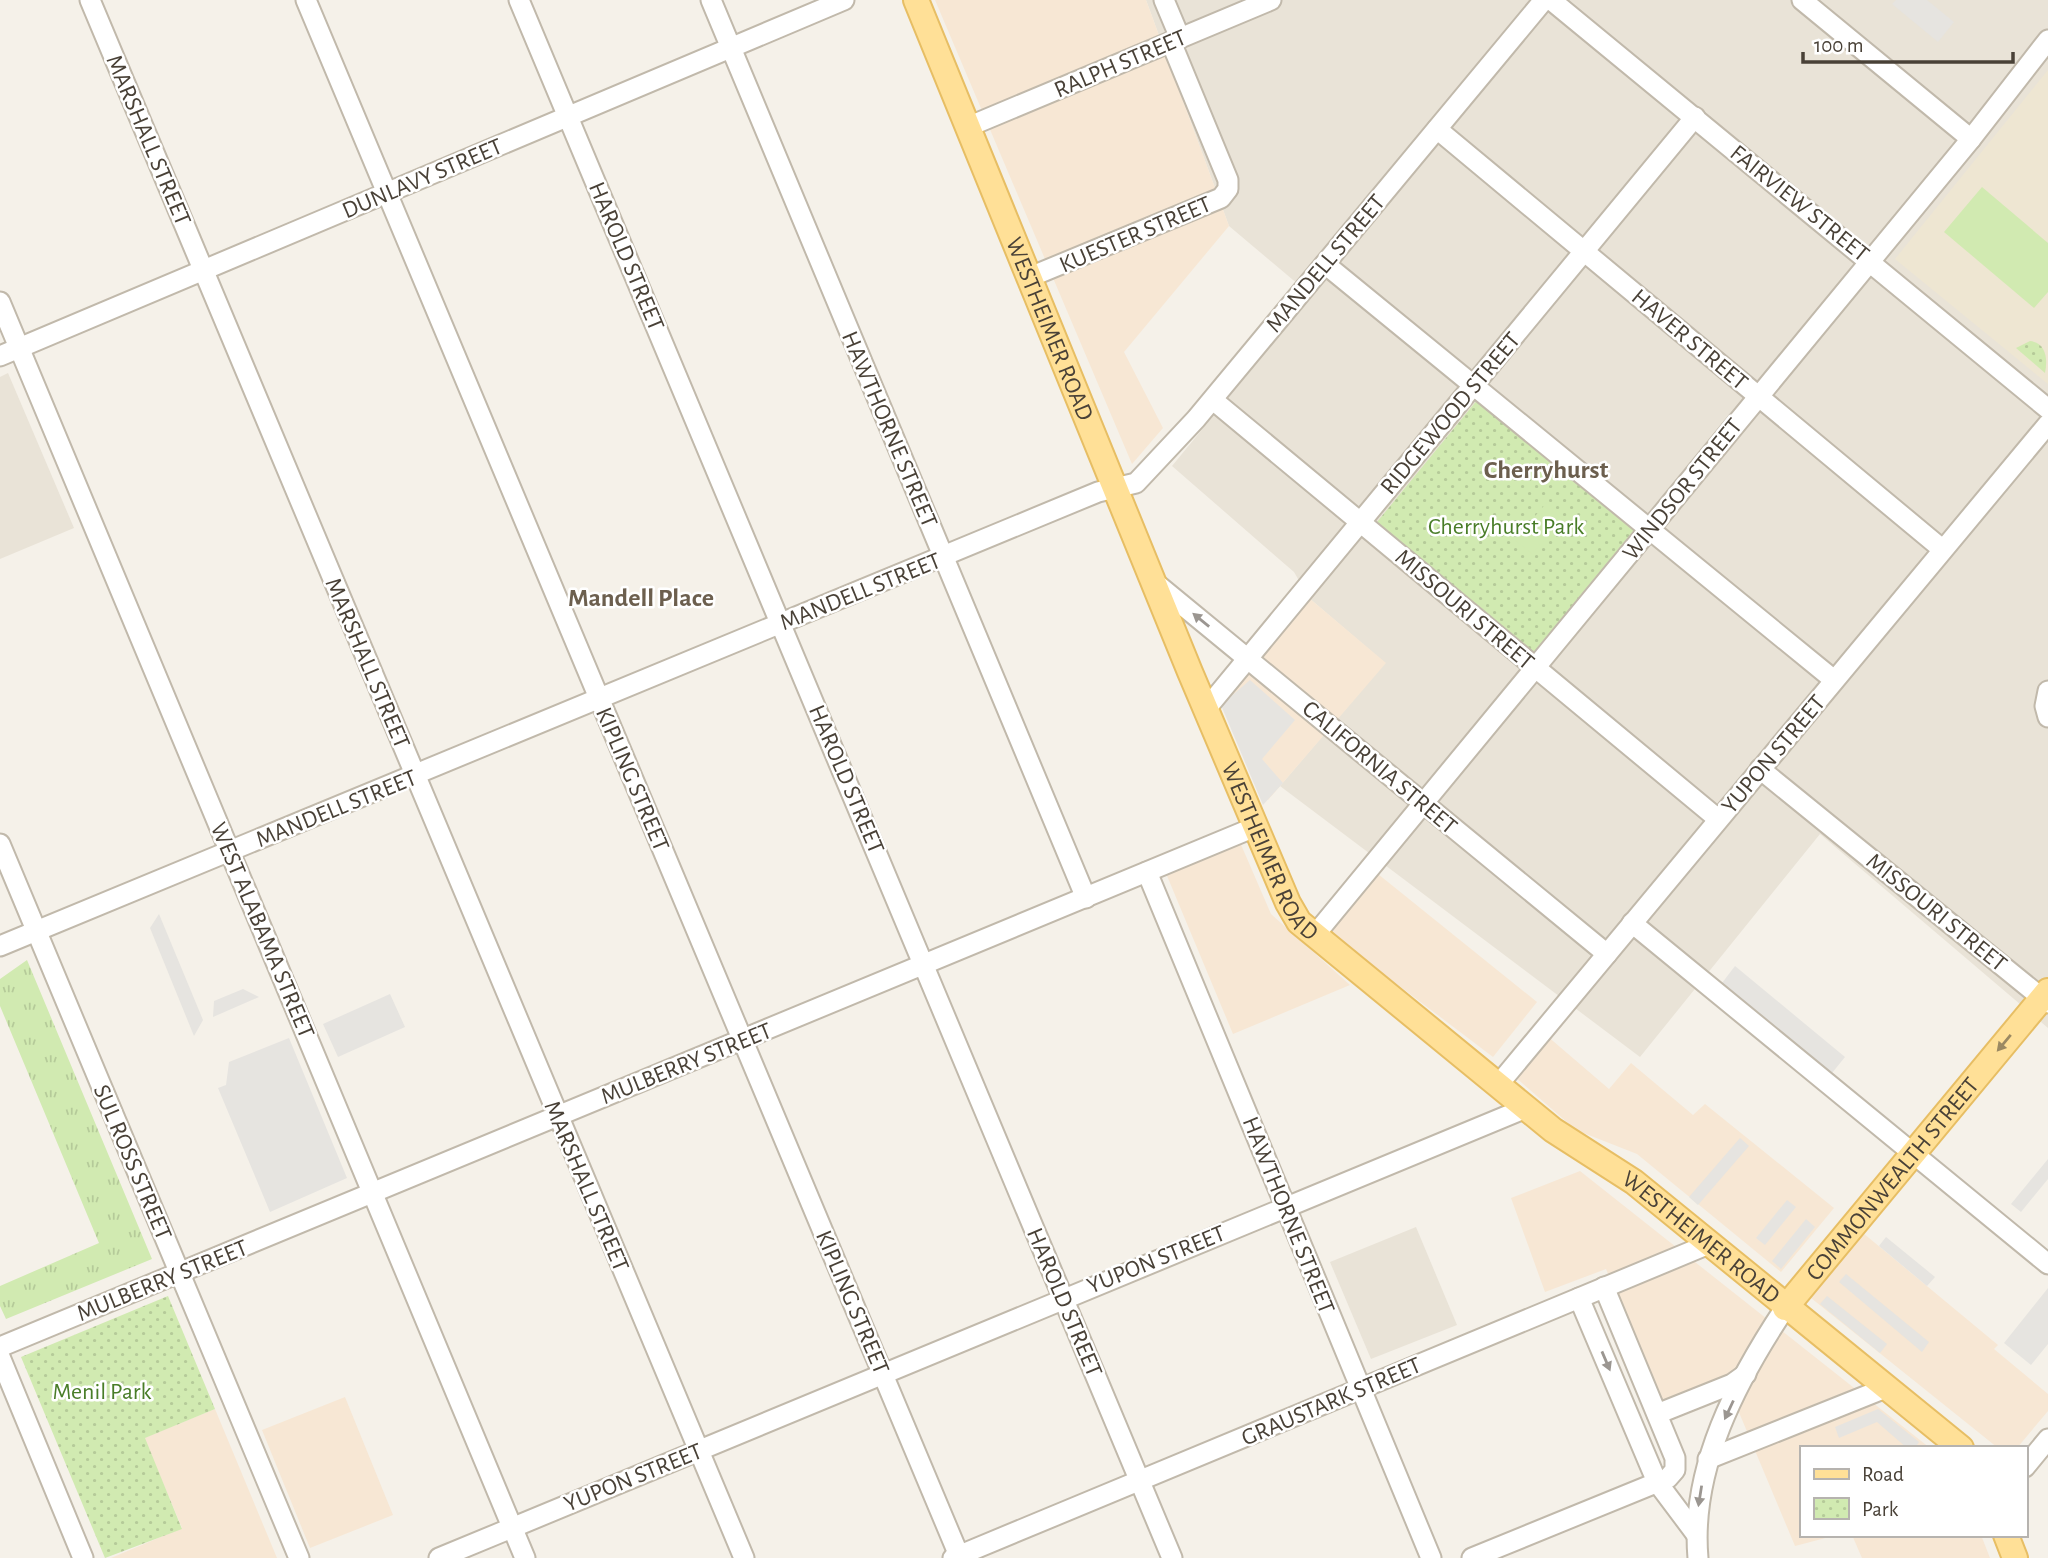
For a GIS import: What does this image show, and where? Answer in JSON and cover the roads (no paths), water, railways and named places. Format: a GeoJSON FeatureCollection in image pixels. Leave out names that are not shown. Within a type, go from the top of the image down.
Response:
{"type":"FeatureCollection","features":[{"type":"Feature","properties":{"kind":"main road","name":"WESTHEIMER ROAD"},"geometry":{"type":"LineString","coordinates":[[916,0],[970,126],[1255,827],[1299,922],[1525,1108],[1576,1146],[1634,1182],[1959,1446]]}},
{"type":"Feature","properties":{"kind":"main road","name":"COMMONWEALTH STREET"},"geometry":{"type":"LineString","coordinates":[[1786,1308],[1914,1151],[2046,997]]}},
{"type":"Feature","properties":{"kind":"main road"},"geometry":{"type":"LineString","coordinates":[[2007,1537],[2015,1558]]}},
{"type":"Feature","properties":{"kind":"street","name":"MARSHALL STREET"},"geometry":{"type":"LineString","coordinates":[[90,0],[744,1558]]}},
{"type":"Feature","properties":{"kind":"street","name":"KIPLING STREET"},"geometry":{"type":"LineString","coordinates":[[306,0],[958,1557]]}},
{"type":"Feature","properties":{"kind":"street","name":"HAROLD STREET"},"geometry":{"type":"LineString","coordinates":[[519,0],[1172,1558]]}},
{"type":"Feature","properties":{"kind":"street","name":"HAWTHORNE STREET"},"geometry":{"type":"LineString","coordinates":[[711,0],[1086,898]]}},
{"type":"Feature","properties":{"kind":"street","name":"DUNLAVY STREET"},"geometry":{"type":"LineString","coordinates":[[0,356],[844,0]]}},
{"type":"Feature","properties":{"kind":"street"},"geometry":{"type":"LineString","coordinates":[[1164,0],[1175,40]]}},
{"type":"Feature","properties":{"kind":"street","name":"RALPH STREET"},"geometry":{"type":"LineString","coordinates":[[970,126],[1271,0]]}},
{"type":"Feature","properties":{"kind":"street","name":"MANDELL STREET"},"geometry":{"type":"LineString","coordinates":[[0,946],[229,850],[415,777],[1101,491],[1136,484],[1213,400],[1544,0]]}},
{"type":"Feature","properties":{"kind":"street","name":"FAIRVIEW STREET"},"geometry":{"type":"LineString","coordinates":[[1550,0],[2048,409]]}},
{"type":"Feature","properties":{"kind":"street"},"geometry":{"type":"LineString","coordinates":[[1802,0],[1971,139]]}},
{"type":"Feature","properties":{"kind":"street","name":"KUESTER STREET"},"geometry":{"type":"LineString","coordinates":[[1030,277],[1221,198],[1228,189],[1228,180],[1175,40]]}},
{"type":"Feature","properties":{"kind":"street","name":"WINDSOR STREET"},"geometry":{"type":"LineString","coordinates":[[1314,936],[1971,139],[2048,40]]}},
{"type":"Feature","properties":{"kind":"street","name":"RIDGEWOOD STREET"},"geometry":{"type":"LineString","coordinates":[[1206,709],[1695,117]]}},
{"type":"Feature","properties":{"kind":"street","name":"HAVER STREET"},"geometry":{"type":"LineString","coordinates":[[1437,129],[1942,549]]}},
{"type":"Feature","properties":{"kind":"street"},"geometry":{"type":"LineString","coordinates":[[1325,264],[1834,680]]}},
{"type":"Feature","properties":{"kind":"street","name":"WEST ALABAMA STREET"},"geometry":{"type":"LineString","coordinates":[[0,302],[525,1558]]}},
{"type":"Feature","properties":{"kind":"street","name":"MISSOURI STREET"},"geometry":{"type":"LineString","coordinates":[[1213,400],[1718,819]]}},
{"type":"Feature","properties":{"kind":"street","name":"YUPON STREET"},"geometry":{"type":"LineString","coordinates":[[1498,1085],[2048,424]]}},
{"type":"Feature","properties":{"kind":"street","name":"CALIFORNIA STREET"},"geometry":{"type":"LineString","coordinates":[[1153,581],[1607,954]]}},
{"type":"Feature","properties":{"kind":"street"},"geometry":{"type":"LineString","coordinates":[[2048,691],[2045,706],[2048,717]]}},
{"type":"Feature","properties":{"kind":"street","name":"MISSOURI STREET"},"geometry":{"type":"LineString","coordinates":[[1760,769],[2046,997]]}},
{"type":"Feature","properties":{"kind":"street","name":"MULBERRY STREET"},"geometry":{"type":"LineString","coordinates":[[0,1347],[1255,827]]}},
{"type":"Feature","properties":{"kind":"street","name":"SUL ROSS STREET"},"geometry":{"type":"LineString","coordinates":[[0,844],[299,1558]]}},
{"type":"Feature","properties":{"kind":"street","name":"HAWTHORNE STREET"},"geometry":{"type":"LineString","coordinates":[[1147,872],[1431,1558]]}},
{"type":"Feature","properties":{"kind":"street"},"geometry":{"type":"LineString","coordinates":[[1632,923],[1914,1151],[2048,1264]]}},
{"type":"Feature","properties":{"kind":"street","name":"YUPON STREET"},"geometry":{"type":"LineString","coordinates":[[439,1558],[1285,1205],[1525,1108]]}},
{"type":"Feature","properties":{"kind":"street","name":"GRAUSTARK STREET"},"geometry":{"type":"LineString","coordinates":[[958,1557],[1709,1244]]}},
{"type":"Feature","properties":{"kind":"street"},"geometry":{"type":"LineString","coordinates":[[1472,1558],[1668,1478],[1675,1470],[1675,1458],[1604,1287]]}},
{"type":"Feature","properties":{"kind":"street"},"geometry":{"type":"LineString","coordinates":[[1579,1298],[1657,1482],[1696,1534]]}},
{"type":"Feature","properties":{"kind":"street","name":"COMMONWEALTH STREET"},"geometry":{"type":"LineString","coordinates":[[1698,1558],[1696,1534],[1699,1495],[1708,1459],[1747,1373],[1786,1308]]}},
{"type":"Feature","properties":{"kind":"street"},"geometry":{"type":"LineString","coordinates":[[0,1357],[83,1558]]}},
{"type":"Feature","properties":{"kind":"street"},"geometry":{"type":"LineString","coordinates":[[1657,1414],[1732,1384],[1747,1373]]}},
{"type":"Feature","properties":{"kind":"street"},"geometry":{"type":"LineString","coordinates":[[1708,1459],[1888,1387]]}},
{"type":"Feature","properties":{"kind":"street"},"geometry":{"type":"LineString","coordinates":[[2027,1465],[2048,1439]]}},
{"type":"Feature","properties":{"kind":"district","name":"Cherryhurst"},"geometry":{"type":"Point","coordinates":[1546,469]}},
{"type":"Feature","properties":{"kind":"district","name":"Mandell Place"},"geometry":{"type":"Point","coordinates":[641,597]}},
{"type":"Feature","properties":{"kind":"park label","name":"Cherryhurst Park"},"geometry":{"type":"Point","coordinates":[1506,526]}},
{"type":"Feature","properties":{"kind":"park label","name":"Menil Park"},"geometry":{"type":"Point","coordinates":[102,1391]}}]}
